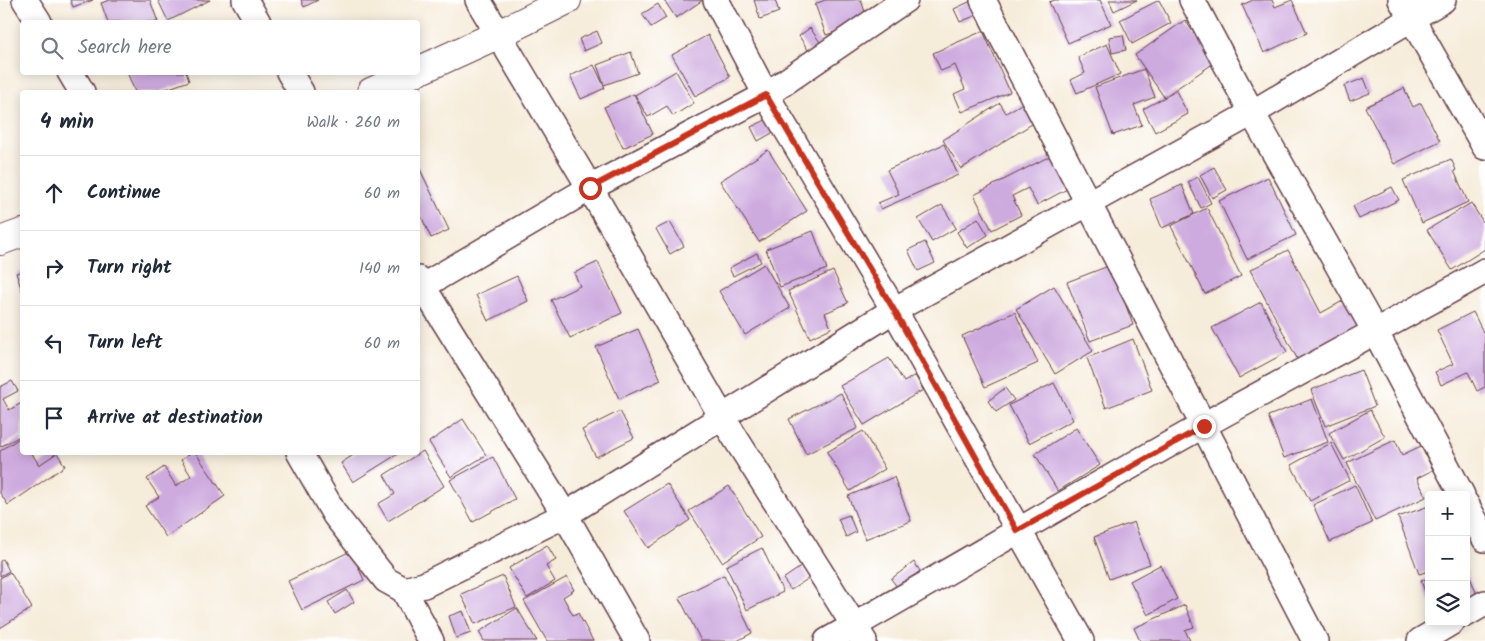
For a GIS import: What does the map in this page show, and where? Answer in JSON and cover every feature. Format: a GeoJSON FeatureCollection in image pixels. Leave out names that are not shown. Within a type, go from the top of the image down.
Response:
{"type":"FeatureCollection","features":[{"type":"Feature","properties":{"kind":"street"},"geometry":{"type":"LineString","coordinates":[[25,0],[38,20]]}},
{"type":"Feature","properties":{"kind":"street"},"geometry":{"type":"LineString","coordinates":[[245,0],[257,20]]}},
{"type":"Feature","properties":{"kind":"street"},"geometry":{"type":"LineString","coordinates":[[478,0],[590,188],[722,417],[859,633]]}},
{"type":"Feature","properties":{"kind":"street"},"geometry":{"type":"LineString","coordinates":[[420,70],[568,0]]}},
{"type":"Feature","properties":{"kind":"street"},"geometry":{"type":"LineString","coordinates":[[716,0],[766,95],[894,310],[1017,531],[1081,641]]}},
{"type":"Feature","properties":{"kind":"street"},"geometry":{"type":"LineString","coordinates":[[420,283],[590,188],[766,95],[905,0]]}},
{"type":"Feature","properties":{"kind":"street"},"geometry":{"type":"LineString","coordinates":[[983,0],[1315,641]]}},
{"type":"Feature","properties":{"kind":"street"},"geometry":{"type":"LineString","coordinates":[[1192,0],[1252,113],[1376,333],[1460,491]]}},
{"type":"Feature","properties":{"kind":"street"},"geometry":{"type":"LineString","coordinates":[[404,590],[424,585],[565,515],[894,310],[1252,113],[1406,9],[1443,0]]}},
{"type":"Feature","properties":{"kind":"street"},"geometry":{"type":"LineString","coordinates":[[1406,9],[1485,147]]}},
{"type":"Feature","properties":{"kind":"street"},"geometry":{"type":"LineString","coordinates":[[72,75],[81,90]]}},
{"type":"Feature","properties":{"kind":"street"},"geometry":{"type":"LineString","coordinates":[[291,75],[300,90]]}},
{"type":"Feature","properties":{"kind":"street"},"geometry":{"type":"LineString","coordinates":[[376,90],[409,75]]}},
{"type":"Feature","properties":{"kind":"street"},"geometry":{"type":"LineString","coordinates":[[0,241],[20,234]]}},
{"type":"Feature","properties":{"kind":"street"},"geometry":{"type":"LineString","coordinates":[[827,641],[859,633],[1017,531],[1485,271]]}},
{"type":"Feature","properties":{"kind":"street"},"geometry":{"type":"LineString","coordinates":[[420,286],[565,515],[637,641]]}},
{"type":"Feature","properties":{"kind":"street"},"geometry":{"type":"LineString","coordinates":[[301,455],[335,515],[386,580],[404,590],[431,641]]}},
{"type":"Feature","properties":{"kind":"street"},"geometry":{"type":"LineString","coordinates":[[1470,511],[1485,539]]}},
{"type":"Feature","properties":{"kind":"street"},"geometry":{"type":"LineString","coordinates":[[1470,612],[1485,604]]}},
{"type":"Feature","properties":{"kind":"street"},"geometry":{"type":"LineString","coordinates":[[1420,641],[1445,626]]}},
{"type":"Feature","properties":{"kind":"building"},"geometry":{"type":"Polygon","coordinates":[[[70,0],[93,0],[73,7],[70,0]]]}},
{"type":"Feature","properties":{"kind":"building"},"geometry":{"type":"Polygon","coordinates":[[[110,0],[150,0],[157,20],[107,20],[101,3],[110,0]]]}},
{"type":"Feature","properties":{"kind":"building"},"geometry":{"type":"Polygon","coordinates":[[[158,0],[210,0],[170,20],[168,20],[158,0]]]}},
{"type":"Feature","properties":{"kind":"building"},"geometry":{"type":"Polygon","coordinates":[[[301,0],[318,0],[304,7],[301,0]]]}},
{"type":"Feature","properties":{"kind":"building"},"geometry":{"type":"Polygon","coordinates":[[[664,0],[703,0],[676,18],[664,0]]]}},
{"type":"Feature","properties":{"kind":"building"},"geometry":{"type":"Polygon","coordinates":[[[754,0],[775,0],[779,12],[760,19],[754,0]]]}},
{"type":"Feature","properties":{"kind":"building"},"geometry":{"type":"Polygon","coordinates":[[[825,0],[861,0],[868,21],[826,35],[815,4],[825,0]]]}},
{"type":"Feature","properties":{"kind":"building"},"geometry":{"type":"Polygon","coordinates":[[[1055,0],[1100,0],[1111,24],[1068,43],[1049,2],[1055,0]]]}},
{"type":"Feature","properties":{"kind":"building"},"geometry":{"type":"Polygon","coordinates":[[[1109,0],[1137,0],[1114,11],[1109,0]]]}},
{"type":"Feature","properties":{"kind":"building"},"geometry":{"type":"Polygon","coordinates":[[[1159,0],[1171,23],[1132,44],[1120,20],[1159,0]]]}},
{"type":"Feature","properties":{"kind":"building"},"geometry":{"type":"Polygon","coordinates":[[[1253,0],[1272,0],[1275,7],[1292,0],[1307,33],[1264,53],[1242,5],[1253,0]]]}},
{"type":"Feature","properties":{"kind":"building"},"geometry":{"type":"Polygon","coordinates":[[[971,1],[977,15],[960,22],[954,9],[971,1]]]}},
{"type":"Feature","properties":{"kind":"building"},"geometry":{"type":"Polygon","coordinates":[[[658,4],[666,18],[651,27],[642,14],[658,4]]]}},
{"type":"Feature","properties":{"kind":"building"},"geometry":{"type":"Polygon","coordinates":[[[1185,20],[1214,63],[1164,97],[1135,55],[1185,20]]]}},
{"type":"Feature","properties":{"kind":"building"},"geometry":{"type":"Polygon","coordinates":[[[810,28],[822,45],[810,53],[799,36],[810,28]]]}},
{"type":"Feature","properties":{"kind":"building"},"geometry":{"type":"Polygon","coordinates":[[[597,31],[602,43],[584,51],[579,39],[597,31]]]}},
{"type":"Feature","properties":{"kind":"building"},"geometry":{"type":"Polygon","coordinates":[[[983,31],[1010,92],[962,112],[954,94],[965,89],[955,65],[941,71],[933,53],[983,31]]]}},
{"type":"Feature","properties":{"kind":"building"},"geometry":{"type":"Polygon","coordinates":[[[708,35],[730,77],[695,96],[672,55],[708,35]]]}},
{"type":"Feature","properties":{"kind":"building"},"geometry":{"type":"Polygon","coordinates":[[[1123,35],[1126,50],[1112,53],[1109,37],[1123,35]]]}},
{"type":"Feature","properties":{"kind":"building"},"geometry":{"type":"Polygon","coordinates":[[[1107,44],[1120,74],[1077,93],[1071,80],[1085,73],[1078,57],[1107,44]]]}},
{"type":"Feature","properties":{"kind":"building"},"geometry":{"type":"Polygon","coordinates":[[[631,52],[638,73],[604,85],[597,65],[631,52]]]}},
{"type":"Feature","properties":{"kind":"building"},"geometry":{"type":"Polygon","coordinates":[[[594,65],[605,88],[581,99],[570,76],[594,65]]]}},
{"type":"Feature","properties":{"kind":"building"},"geometry":{"type":"Polygon","coordinates":[[[1144,69],[1155,97],[1134,105],[1142,125],[1113,135],[1095,87],[1144,69]]]}},
{"type":"Feature","properties":{"kind":"building"},"geometry":{"type":"Polygon","coordinates":[[[676,71],[694,103],[673,116],[667,106],[648,117],[635,95],[676,71]]]}},
{"type":"Feature","properties":{"kind":"building"},"geometry":{"type":"Polygon","coordinates":[[[128,75],[187,75],[189,81],[164,90],[134,90],[128,75]]]}},
{"type":"Feature","properties":{"kind":"building"},"geometry":{"type":"Polygon","coordinates":[[[1364,78],[1370,93],[1350,101],[1344,86],[1364,78]]]}},
{"type":"Feature","properties":{"kind":"building"},"geometry":{"type":"Polygon","coordinates":[[[1404,88],[1413,107],[1421,103],[1440,141],[1394,164],[1365,107],[1404,88]]]}},
{"type":"Feature","properties":{"kind":"building"},"geometry":{"type":"Polygon","coordinates":[[[1176,91],[1188,114],[1155,132],[1143,109],[1176,91]]]}},
{"type":"Feature","properties":{"kind":"building"},"geometry":{"type":"Polygon","coordinates":[[[634,94],[653,134],[623,148],[604,107],[634,94]]]}},
{"type":"Feature","properties":{"kind":"building"},"geometry":{"type":"Polygon","coordinates":[[[1000,103],[1006,113],[1023,103],[1035,122],[961,169],[943,140],[1000,103]]]}},
{"type":"Feature","properties":{"kind":"building"},"geometry":{"type":"Polygon","coordinates":[[[768,119],[774,132],[758,141],[751,127],[768,119]]]}},
{"type":"Feature","properties":{"kind":"building"},"geometry":{"type":"Polygon","coordinates":[[[944,144],[958,175],[881,209],[878,203],[899,194],[887,170],[944,144]]]}},
{"type":"Feature","properties":{"kind":"building"},"geometry":{"type":"Polygon","coordinates":[[[768,150],[807,211],[759,242],[720,181],[768,150]]]}},
{"type":"Feature","properties":{"kind":"building"},"geometry":{"type":"Polygon","coordinates":[[[1054,154],[1071,187],[1037,205],[1028,188],[1012,196],[1021,215],[992,230],[974,195],[1054,154]]]}},
{"type":"Feature","properties":{"kind":"building"},"geometry":{"type":"Polygon","coordinates":[[[1451,159],[1456,170],[1454,171],[1468,202],[1422,223],[1403,180],[1451,159]]]}},
{"type":"Feature","properties":{"kind":"building"},"geometry":{"type":"Polygon","coordinates":[[[1214,167],[1227,190],[1212,198],[1200,175],[1214,167]]]}},
{"type":"Feature","properties":{"kind":"building"},"geometry":{"type":"Polygon","coordinates":[[[420,169],[449,230],[431,238],[420,213],[420,169]]]}},
{"type":"Feature","properties":{"kind":"building"},"geometry":{"type":"Polygon","coordinates":[[[1198,177],[1211,203],[1201,208],[1188,182],[1198,177]]]}},
{"type":"Feature","properties":{"kind":"building"},"geometry":{"type":"Polygon","coordinates":[[[1268,177],[1296,235],[1247,259],[1219,201],[1268,177]]]}},
{"type":"Feature","properties":{"kind":"building"},"geometry":{"type":"Polygon","coordinates":[[[1182,185],[1194,214],[1162,228],[1150,199],[1182,185]]]}},
{"type":"Feature","properties":{"kind":"building"},"geometry":{"type":"Polygon","coordinates":[[[1392,187],[1399,200],[1359,219],[1353,206],[1392,187]]]}},
{"type":"Feature","properties":{"kind":"building"},"geometry":{"type":"Polygon","coordinates":[[[1471,203],[1485,225],[1485,249],[1452,270],[1427,230],[1471,203]]]}},
{"type":"Feature","properties":{"kind":"building"},"geometry":{"type":"Polygon","coordinates":[[[942,205],[956,228],[932,242],[918,219],[942,205]]]}},
{"type":"Feature","properties":{"kind":"building"},"geometry":{"type":"Polygon","coordinates":[[[1207,208],[1241,276],[1205,294],[1171,226],[1207,208]]]}},
{"type":"Feature","properties":{"kind":"building"},"geometry":{"type":"Polygon","coordinates":[[[978,218],[988,235],[967,248],[957,232],[978,218]]]}},
{"type":"Feature","properties":{"kind":"building"},"geometry":{"type":"Polygon","coordinates":[[[670,222],[684,246],[670,254],[656,229],[670,222]]]}},
{"type":"Feature","properties":{"kind":"building"},"geometry":{"type":"Polygon","coordinates":[[[813,231],[827,269],[780,287],[766,249],[813,231]]]}},
{"type":"Feature","properties":{"kind":"building"},"geometry":{"type":"Polygon","coordinates":[[[925,242],[935,263],[918,271],[908,250],[925,242]]]}},
{"type":"Feature","properties":{"kind":"building"},"geometry":{"type":"Polygon","coordinates":[[[1288,250],[1321,313],[1348,298],[1365,330],[1300,364],[1250,270],[1288,250]]]}},
{"type":"Feature","properties":{"kind":"building"},"geometry":{"type":"Polygon","coordinates":[[[757,253],[761,262],[733,276],[729,268],[757,253]]]}},
{"type":"Feature","properties":{"kind":"building"},"geometry":{"type":"Polygon","coordinates":[[[598,262],[622,313],[570,338],[551,300],[580,286],[574,273],[598,262]]]}},
{"type":"Feature","properties":{"kind":"building"},"geometry":{"type":"Polygon","coordinates":[[[764,264],[790,308],[745,335],[719,291],[764,264]]]}},
{"type":"Feature","properties":{"kind":"building"},"geometry":{"type":"Polygon","coordinates":[[[1111,265],[1133,325],[1090,341],[1067,282],[1111,265]]]}},
{"type":"Feature","properties":{"kind":"building"},"geometry":{"type":"Polygon","coordinates":[[[833,271],[848,303],[825,313],[831,328],[810,338],[788,291],[833,271]]]}},
{"type":"Feature","properties":{"kind":"building"},"geometry":{"type":"Polygon","coordinates":[[[20,272],[20,285],[16,273],[20,272]]]}},
{"type":"Feature","properties":{"kind":"building"},"geometry":{"type":"Polygon","coordinates":[[[517,276],[528,301],[488,321],[476,295],[517,276]]]}},
{"type":"Feature","properties":{"kind":"building"},"geometry":{"type":"Polygon","coordinates":[[[1054,286],[1093,351],[1055,374],[1016,309],[1054,286]]]}},
{"type":"Feature","properties":{"kind":"building"},"geometry":{"type":"Polygon","coordinates":[[[1261,302],[1287,352],[1239,378],[1212,328],[1261,302]]]}},
{"type":"Feature","properties":{"kind":"building"},"geometry":{"type":"Polygon","coordinates":[[[1015,312],[1038,363],[985,387],[962,336],[1015,312]]]}},
{"type":"Feature","properties":{"kind":"building"},"geometry":{"type":"Polygon","coordinates":[[[1473,312],[1485,336],[1485,387],[1477,391],[1468,372],[1441,385],[1435,372],[1453,364],[1437,330],[1473,312]]]}},
{"type":"Feature","properties":{"kind":"building"},"geometry":{"type":"Polygon","coordinates":[[[638,329],[661,380],[619,399],[596,347],[638,329]]]}},
{"type":"Feature","properties":{"kind":"building"},"geometry":{"type":"Polygon","coordinates":[[[1133,339],[1152,390],[1106,408],[1087,358],[1133,339]]]}},
{"type":"Feature","properties":{"kind":"building"},"geometry":{"type":"Polygon","coordinates":[[[889,358],[904,382],[915,375],[923,390],[864,425],[840,386],[889,358]]]}},
{"type":"Feature","properties":{"kind":"building"},"geometry":{"type":"Polygon","coordinates":[[[1361,370],[1375,406],[1325,426],[1311,390],[1361,370]]]}},
{"type":"Feature","properties":{"kind":"building"},"geometry":{"type":"Polygon","coordinates":[[[12,381],[18,391],[3,399],[9,410],[20,404],[20,436],[0,447],[0,387],[12,381]]]}},
{"type":"Feature","properties":{"kind":"building"},"geometry":{"type":"Polygon","coordinates":[[[1054,383],[1073,420],[1029,443],[1009,405],[1054,383]]]}},
{"type":"Feature","properties":{"kind":"building"},"geometry":{"type":"Polygon","coordinates":[[[1005,388],[1014,400],[996,412],[988,401],[1005,388]]]}},
{"type":"Feature","properties":{"kind":"building"},"geometry":{"type":"Polygon","coordinates":[[[841,393],[858,428],[806,454],[789,419],[841,393]]]}},
{"type":"Feature","properties":{"kind":"building"},"geometry":{"type":"Polygon","coordinates":[[[1312,399],[1328,442],[1284,458],[1268,416],[1312,399]]]}},
{"type":"Feature","properties":{"kind":"building"},"geometry":{"type":"Polygon","coordinates":[[[1370,410],[1385,437],[1344,460],[1329,433],[1370,410]]]}},
{"type":"Feature","properties":{"kind":"building"},"geometry":{"type":"Polygon","coordinates":[[[620,411],[634,438],[596,457],[582,430],[620,411]]]}},
{"type":"Feature","properties":{"kind":"building"},"geometry":{"type":"Polygon","coordinates":[[[463,419],[486,455],[451,477],[429,442],[463,419]]]}},
{"type":"Feature","properties":{"kind":"building"},"geometry":{"type":"Polygon","coordinates":[[[1076,428],[1100,465],[1058,491],[1035,454],[1076,428]]]}},
{"type":"Feature","properties":{"kind":"building"},"geometry":{"type":"Polygon","coordinates":[[[863,431],[885,469],[850,491],[827,452],[863,431]]]}},
{"type":"Feature","properties":{"kind":"building"},"geometry":{"type":"Polygon","coordinates":[[[20,438],[20,455],[33,455],[39,465],[54,455],[58,455],[65,466],[8,505],[0,493],[0,451],[20,438]]]}},
{"type":"Feature","properties":{"kind":"building"},"geometry":{"type":"Polygon","coordinates":[[[1395,440],[1402,455],[1421,446],[1433,470],[1417,478],[1425,497],[1375,521],[1347,463],[1395,440]]]}},
{"type":"Feature","properties":{"kind":"building"},"geometry":{"type":"Polygon","coordinates":[[[1331,443],[1350,480],[1310,501],[1291,465],[1331,443]]]}},
{"type":"Feature","properties":{"kind":"building"},"geometry":{"type":"Polygon","coordinates":[[[423,451],[444,486],[388,521],[378,504],[395,494],[384,475],[416,455],[420,455],[423,451]]]}},
{"type":"Feature","properties":{"kind":"building"},"geometry":{"type":"Polygon","coordinates":[[[188,455],[197,455],[225,496],[166,537],[145,506],[159,497],[147,479],[164,467],[176,486],[191,476],[181,460],[188,455]]]}},
{"type":"Feature","properties":{"kind":"building"},"geometry":{"type":"Polygon","coordinates":[[[353,455],[396,455],[353,482],[341,463],[353,455]]]}},
{"type":"Feature","properties":{"kind":"building"},"geometry":{"type":"Polygon","coordinates":[[[493,457],[515,499],[473,522],[450,480],[493,457]]]}},
{"type":"Feature","properties":{"kind":"building"},"geometry":{"type":"Polygon","coordinates":[[[894,477],[911,521],[865,539],[848,496],[894,477]]]}},
{"type":"Feature","properties":{"kind":"building"},"geometry":{"type":"Polygon","coordinates":[[[667,484],[690,520],[648,548],[624,511],[667,484]]]}},
{"type":"Feature","properties":{"kind":"building"},"geometry":{"type":"Polygon","coordinates":[[[1355,485],[1372,523],[1330,542],[1313,505],[1355,485]]]}},
{"type":"Feature","properties":{"kind":"building"},"geometry":{"type":"Polygon","coordinates":[[[729,486],[761,537],[722,562],[689,511],[729,486]]]}},
{"type":"Feature","properties":{"kind":"building"},"geometry":{"type":"Polygon","coordinates":[[[1425,507],[1425,572],[1419,574],[1398,517],[1425,507]]]}},
{"type":"Feature","properties":{"kind":"building"},"geometry":{"type":"Polygon","coordinates":[[[849,515],[856,532],[846,537],[838,519],[849,515]]]}},
{"type":"Feature","properties":{"kind":"building"},"geometry":{"type":"Polygon","coordinates":[[[1134,522],[1150,564],[1109,579],[1094,537],[1134,522]]]}},
{"type":"Feature","properties":{"kind":"building"},"geometry":{"type":"Polygon","coordinates":[[[547,545],[556,560],[546,566],[555,581],[527,598],[509,568],[547,545]]]}},
{"type":"Feature","properties":{"kind":"building"},"geometry":{"type":"Polygon","coordinates":[[[762,548],[783,592],[747,610],[726,566],[762,548]]]}},
{"type":"Feature","properties":{"kind":"building"},"geometry":{"type":"Polygon","coordinates":[[[351,551],[364,580],[302,610],[288,581],[351,551]]]}},
{"type":"Feature","properties":{"kind":"building"},"geometry":{"type":"Polygon","coordinates":[[[3,559],[9,571],[0,576],[0,561],[3,559]]]}},
{"type":"Feature","properties":{"kind":"building"},"geometry":{"type":"Polygon","coordinates":[[[914,562],[920,571],[898,588],[891,579],[914,562]]]}},
{"type":"Feature","properties":{"kind":"building"},"geometry":{"type":"Polygon","coordinates":[[[1160,565],[1177,599],[1148,615],[1130,581],[1160,565]]]}},
{"type":"Feature","properties":{"kind":"building"},"geometry":{"type":"Polygon","coordinates":[[[802,566],[809,578],[791,590],[783,579],[802,566]]]}},
{"type":"Feature","properties":{"kind":"building"},"geometry":{"type":"Polygon","coordinates":[[[10,572],[32,608],[0,628],[0,578],[10,572]]]}},
{"type":"Feature","properties":{"kind":"building"},"geometry":{"type":"Polygon","coordinates":[[[724,575],[752,633],[737,641],[701,641],[679,597],[724,575]]]}},
{"type":"Feature","properties":{"kind":"building"},"geometry":{"type":"Polygon","coordinates":[[[503,576],[516,607],[475,624],[461,594],[503,576]]]}},
{"type":"Feature","properties":{"kind":"building"},"geometry":{"type":"Polygon","coordinates":[[[567,577],[574,590],[563,597],[573,615],[578,613],[593,641],[547,641],[524,601],[567,577]]]}},
{"type":"Feature","properties":{"kind":"building"},"geometry":{"type":"Polygon","coordinates":[[[1470,577],[1479,600],[1470,603],[1470,577]]]}},
{"type":"Feature","properties":{"kind":"building"},"geometry":{"type":"Polygon","coordinates":[[[1425,580],[1425,592],[1421,581],[1425,580]]]}},
{"type":"Feature","properties":{"kind":"building"},"geometry":{"type":"Polygon","coordinates":[[[347,590],[354,602],[335,614],[328,602],[347,590]]]}},
{"type":"Feature","properties":{"kind":"building"},"geometry":{"type":"Polygon","coordinates":[[[1185,605],[1194,627],[1185,630],[1190,641],[1140,641],[1134,628],[1185,605]]]}},
{"type":"Feature","properties":{"kind":"building"},"geometry":{"type":"Polygon","coordinates":[[[517,608],[537,641],[484,641],[479,632],[517,608]]]}},
{"type":"Feature","properties":{"kind":"building"},"geometry":{"type":"Polygon","coordinates":[[[463,611],[471,633],[456,638],[449,616],[463,611]]]}},
{"type":"Feature","properties":{"kind":"route"},"geometry":{"type":"LineString","coordinates":[[590,188],[766,95],[894,310],[1017,531],[1204,426]]}}]}
